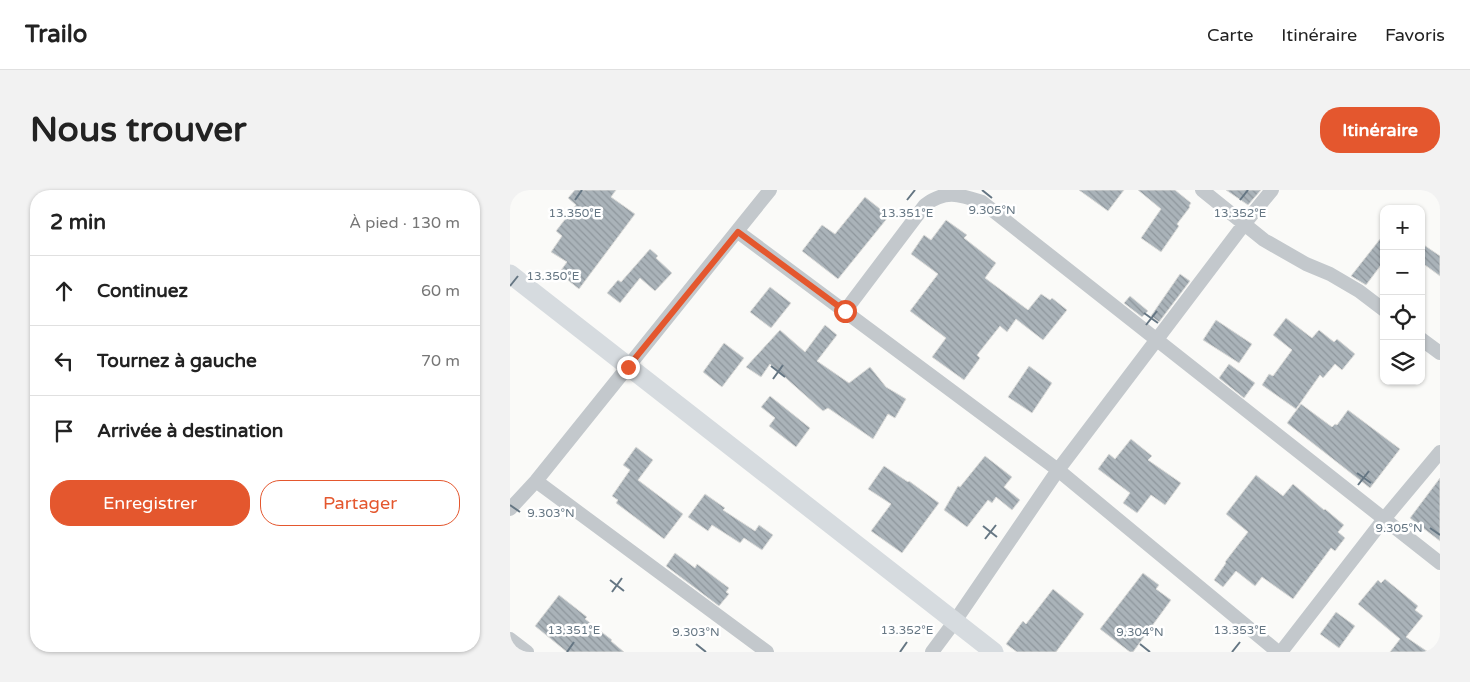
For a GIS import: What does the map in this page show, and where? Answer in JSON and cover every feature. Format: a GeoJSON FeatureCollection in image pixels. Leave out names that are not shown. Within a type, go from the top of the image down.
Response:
{"type":"FeatureCollection","features":[{"type":"Feature","properties":{"kind":"main road"},"geometry":{"type":"LineString","coordinates":[[510,274],[994,652]]}},
{"type":"Feature","properties":{"kind":"street"},"geometry":{"type":"LineString","coordinates":[[510,509],[536,481],[770,190]]}},
{"type":"Feature","properties":{"kind":"street"},"geometry":{"type":"LineString","coordinates":[[1202,190],[1264,240],[1306,264],[1330,274],[1359,291],[1380,307]]}},
{"type":"Feature","properties":{"kind":"street"},"geometry":{"type":"LineString","coordinates":[[932,652],[1058,470],[1244,223],[1272,190]]}},
{"type":"Feature","properties":{"kind":"street"},"geometry":{"type":"LineString","coordinates":[[845,311],[925,205],[934,196],[951,192],[982,202],[1440,564]]}},
{"type":"Feature","properties":{"kind":"street"},"geometry":{"type":"LineString","coordinates":[[738,232],[1058,470],[1280,652],[1384,519],[1440,452]]}},
{"type":"Feature","properties":{"kind":"street"},"geometry":{"type":"LineString","coordinates":[[1422,340],[1440,352]]}},
{"type":"Feature","properties":{"kind":"street"},"geometry":{"type":"LineString","coordinates":[[536,481],[767,652]]}},
{"type":"Feature","properties":{"kind":"street"},"geometry":{"type":"LineString","coordinates":[[510,639],[527,652]]}},
{"type":"Feature","properties":{"kind":"building"},"geometry":{"type":"Polygon","coordinates":[[[575,190],[616,190],[611,197],[635,214],[579,289],[559,273],[567,262],[551,252],[562,236],[556,231],[576,205],[568,198],[575,190]]]}},
{"type":"Feature","properties":{"kind":"building"},"geometry":{"type":"Polygon","coordinates":[[[1079,190],[1124,190],[1108,211],[1079,190]]]}},
{"type":"Feature","properties":{"kind":"building"},"geometry":{"type":"Polygon","coordinates":[[[1138,190],[1175,190],[1191,203],[1177,224],[1179,226],[1161,252],[1141,238],[1161,209],[1138,190]]]}},
{"type":"Feature","properties":{"kind":"building"},"geometry":{"type":"Polygon","coordinates":[[[1226,190],[1261,190],[1248,205],[1226,190]]]}},
{"type":"Feature","properties":{"kind":"building"},"geometry":{"type":"Polygon","coordinates":[[[865,197],[889,216],[838,279],[802,251],[822,225],[835,234],[865,197]]]}},
{"type":"Feature","properties":{"kind":"building"},"geometry":{"type":"Polygon","coordinates":[[[946,220],[967,235],[964,238],[996,263],[985,278],[1028,310],[1041,294],[1050,300],[1052,298],[1067,310],[1043,340],[1016,319],[1007,332],[1000,326],[977,355],[980,358],[964,380],[932,357],[946,338],[910,311],[938,274],[911,254],[924,235],[931,240],[946,220]]]}},
{"type":"Feature","properties":{"kind":"building"},"geometry":{"type":"Polygon","coordinates":[[[1380,239],[1380,266],[1366,285],[1351,276],[1380,239]]]}},
{"type":"Feature","properties":{"kind":"building"},"geometry":{"type":"Polygon","coordinates":[[[1425,246],[1440,256],[1440,276],[1425,265],[1425,246]]]}},
{"type":"Feature","properties":{"kind":"building"},"geometry":{"type":"Polygon","coordinates":[[[650,249],[658,256],[656,258],[672,273],[655,291],[640,278],[620,303],[607,293],[618,280],[621,282],[650,249]]]}},
{"type":"Feature","properties":{"kind":"building"},"geometry":{"type":"Polygon","coordinates":[[[1180,274],[1190,281],[1159,322],[1151,316],[1180,274]]]}},
{"type":"Feature","properties":{"kind":"building"},"geometry":{"type":"Polygon","coordinates":[[[770,287],[791,303],[771,328],[750,312],[770,287]]]}},
{"type":"Feature","properties":{"kind":"building"},"geometry":{"type":"Polygon","coordinates":[[[1130,296],[1148,311],[1142,317],[1124,303],[1130,296]]]}},
{"type":"Feature","properties":{"kind":"building"},"geometry":{"type":"Polygon","coordinates":[[[1286,318],[1312,338],[1319,330],[1334,342],[1337,339],[1355,354],[1342,370],[1335,364],[1323,378],[1320,375],[1296,409],[1262,385],[1269,374],[1273,376],[1292,350],[1273,335],[1286,318]]]}},
{"type":"Feature","properties":{"kind":"building"},"geometry":{"type":"Polygon","coordinates":[[[1216,320],[1252,344],[1239,363],[1203,340],[1216,320]]]}},
{"type":"Feature","properties":{"kind":"building"},"geometry":{"type":"Polygon","coordinates":[[[825,325],[837,335],[817,361],[849,383],[870,367],[886,387],[906,399],[895,418],[888,414],[873,439],[828,408],[823,411],[770,364],[761,377],[746,367],[780,330],[805,352],[825,325]]]}},
{"type":"Feature","properties":{"kind":"building"},"geometry":{"type":"Polygon","coordinates":[[[724,343],[744,358],[722,387],[703,372],[724,343]]]}},
{"type":"Feature","properties":{"kind":"building"},"geometry":{"type":"Polygon","coordinates":[[[1229,364],[1255,383],[1244,398],[1219,378],[1229,364]]]}},
{"type":"Feature","properties":{"kind":"building"},"geometry":{"type":"Polygon","coordinates":[[[1029,366],[1052,383],[1032,413],[1008,397],[1029,366]]]}},
{"type":"Feature","properties":{"kind":"building"},"geometry":{"type":"Polygon","coordinates":[[[770,396],[810,428],[796,447],[769,426],[775,418],[761,407],[770,396]]]}},
{"type":"Feature","properties":{"kind":"building"},"geometry":{"type":"Polygon","coordinates":[[[1301,404],[1332,427],[1335,424],[1337,425],[1348,410],[1400,449],[1370,488],[1287,423],[1301,404]]]}},
{"type":"Feature","properties":{"kind":"building"},"geometry":{"type":"Polygon","coordinates":[[[1131,439],[1152,456],[1148,460],[1181,483],[1165,505],[1151,495],[1137,513],[1123,503],[1130,493],[1098,469],[1109,454],[1115,459],[1131,439]]]}},
{"type":"Feature","properties":{"kind":"building"},"geometry":{"type":"Polygon","coordinates":[[[636,447],[653,460],[638,480],[683,514],[664,539],[616,503],[618,500],[612,496],[630,470],[623,465],[636,447]]]}},
{"type":"Feature","properties":{"kind":"building"},"geometry":{"type":"Polygon","coordinates":[[[985,456],[1012,477],[1004,487],[1020,500],[1012,510],[996,497],[992,503],[988,500],[967,527],[944,510],[958,486],[960,487],[985,456]]]}},
{"type":"Feature","properties":{"kind":"building"},"geometry":{"type":"Polygon","coordinates":[[[884,466],[909,481],[939,503],[902,553],[871,531],[891,504],[868,489],[884,466]]]}},
{"type":"Feature","properties":{"kind":"building"},"geometry":{"type":"Polygon","coordinates":[[[1256,475],[1283,496],[1293,484],[1344,525],[1338,532],[1345,538],[1335,551],[1331,548],[1293,599],[1262,577],[1255,586],[1236,571],[1223,587],[1214,580],[1248,532],[1226,514],[1256,475]]]}},
{"type":"Feature","properties":{"kind":"building"},"geometry":{"type":"Polygon","coordinates":[[[1440,478],[1440,541],[1410,518],[1440,478]]]}},
{"type":"Feature","properties":{"kind":"building"},"geometry":{"type":"Polygon","coordinates":[[[705,494],[725,508],[723,510],[755,531],[759,525],[773,535],[762,550],[744,538],[740,543],[712,525],[708,531],[688,517],[705,494]]]}},
{"type":"Feature","properties":{"kind":"building"},"geometry":{"type":"Polygon","coordinates":[[[675,553],[695,568],[697,564],[729,588],[726,592],[729,594],[719,606],[666,566],[675,553]]]}},
{"type":"Feature","properties":{"kind":"building"},"geometry":{"type":"Polygon","coordinates":[[[1143,573],[1159,585],[1156,589],[1171,600],[1133,652],[1130,652],[1100,629],[1143,573]]]}},
{"type":"Feature","properties":{"kind":"building"},"geometry":{"type":"Polygon","coordinates":[[[1385,579],[1418,606],[1415,610],[1423,616],[1406,637],[1428,652],[1390,652],[1400,639],[1358,604],[1378,580],[1381,583],[1385,579]]]}},
{"type":"Feature","properties":{"kind":"building"},"geometry":{"type":"Polygon","coordinates":[[[1053,589],[1084,614],[1056,652],[1017,652],[1006,644],[1023,621],[1026,624],[1053,589]]]}},
{"type":"Feature","properties":{"kind":"building"},"geometry":{"type":"Polygon","coordinates":[[[559,595],[587,617],[585,619],[624,652],[567,652],[535,626],[559,595]]]}},
{"type":"Feature","properties":{"kind":"building"},"geometry":{"type":"Polygon","coordinates":[[[1336,612],[1355,626],[1339,648],[1320,634],[1336,612]]]}},
{"type":"Feature","properties":{"kind":"route"},"geometry":{"type":"LineString","coordinates":[[628,367],[738,232],[845,311]]}}]}
